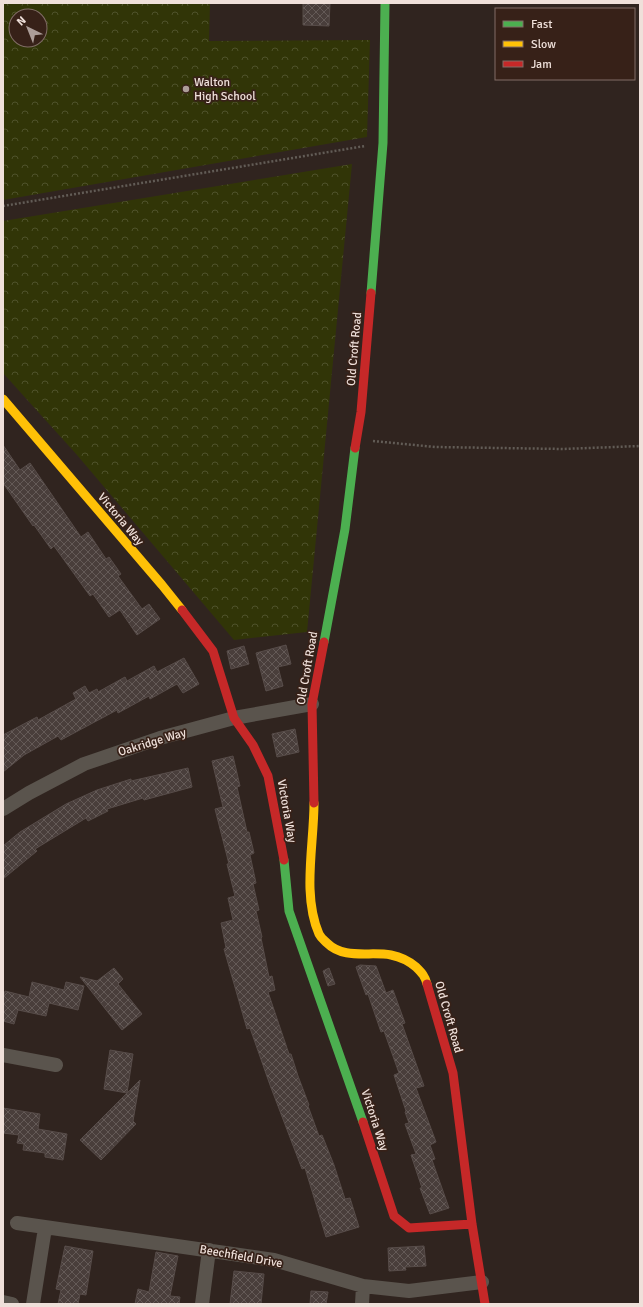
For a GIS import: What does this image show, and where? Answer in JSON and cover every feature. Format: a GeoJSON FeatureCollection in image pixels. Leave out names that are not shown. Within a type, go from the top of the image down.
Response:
{"type":"FeatureCollection","features":[{"type":"Feature","properties":{"kind":"street","name":"Old Croft Road"},"geometry":{"type":"LineString","coordinates":[[385,3],[383,142],[361,412],[356,439],[346,529],[312,704],[314,826],[310,885],[314,920],[320,936],[330,948],[346,953],[391,954],[409,961],[425,976],[453,1073],[472,1224],[485,1304]]}},
{"type":"Feature","properties":{"kind":"street","name":"Victoria Way"},"geometry":{"type":"LineString","coordinates":[[3,398],[162,585],[213,651],[234,718],[253,745],[268,776],[284,861],[289,911],[351,1085],[394,1216],[408,1228],[472,1224]]}},
{"type":"Feature","properties":{"kind":"street","name":"Oakridge Way"},"geometry":{"type":"LineString","coordinates":[[3,809],[28,793],[84,764],[160,738],[234,718],[312,704]]}},
{"type":"Feature","properties":{"kind":"street"},"geometry":{"type":"LineString","coordinates":[[3,1055],[56,1065]]}},
{"type":"Feature","properties":{"kind":"street","name":"Beechfield Drive"},"geometry":{"type":"LineString","coordinates":[[17,1223],[274,1260],[363,1286],[410,1291],[482,1282]]}},
{"type":"Feature","properties":{"kind":"street"},"geometry":{"type":"LineString","coordinates":[[33,1304],[45,1228]]}},
{"type":"Feature","properties":{"kind":"street"},"geometry":{"type":"LineString","coordinates":[[202,1304],[210,1250]]}},
{"type":"Feature","properties":{"kind":"street"},"geometry":{"type":"LineString","coordinates":[[362,1304],[363,1286]]}},
{"type":"Feature","properties":{"kind":"street"},"geometry":{"type":"LineString","coordinates":[[3,1302],[12,1304]]}},
{"type":"Feature","properties":{"kind":"path"},"geometry":{"type":"LineString","coordinates":[[3,206],[383,142]]}},
{"type":"Feature","properties":{"kind":"path"},"geometry":{"type":"LineString","coordinates":[[356,439],[443,447],[564,449],[640,446]]}},
{"type":"Feature","properties":{"kind":"green space","name":"Walton High School"},"geometry":{"type":"Polygon","coordinates":[[[3,3],[210,3],[209,41],[370,40],[367,137],[3,200],[3,3]]]}},
{"type":"Feature","properties":{"kind":"green space"},"geometry":{"type":"Polygon","coordinates":[[[352,164],[307,632],[234,640],[77,455],[3,373],[3,221],[352,164]]]}},
{"type":"Feature","properties":{"kind":"building"},"geometry":{"type":"Polygon","coordinates":[[[303,3],[330,3],[329,26],[303,25],[303,3]]]}},
{"type":"Feature","properties":{"kind":"building"},"geometry":{"type":"Polygon","coordinates":[[[3,445],[20,470],[30,463],[81,537],[88,532],[106,559],[109,557],[121,574],[118,576],[142,609],[149,604],[160,619],[137,635],[120,610],[109,617],[93,594],[90,596],[54,546],[51,549],[34,525],[33,526],[3,483],[3,445]]]}},
{"type":"Feature","properties":{"kind":"building"},"geometry":{"type":"Polygon","coordinates":[[[286,645],[291,664],[278,667],[283,686],[266,691],[256,653],[286,645]]]}},
{"type":"Feature","properties":{"kind":"building"},"geometry":{"type":"Polygon","coordinates":[[[244,646],[249,664],[231,669],[227,651],[244,646]]]}},
{"type":"Feature","properties":{"kind":"building"},"geometry":{"type":"Polygon","coordinates":[[[184,658],[199,684],[183,693],[177,684],[150,699],[149,696],[118,713],[117,710],[61,740],[58,736],[24,755],[3,772],[3,735],[37,717],[38,720],[76,699],[73,693],[85,686],[89,693],[97,689],[98,692],[125,677],[127,681],[154,666],[157,672],[184,658]]]}},
{"type":"Feature","properties":{"kind":"building"},"geometry":{"type":"Polygon","coordinates":[[[295,729],[299,752],[277,757],[272,734],[295,729]]]}},
{"type":"Feature","properties":{"kind":"building"},"geometry":{"type":"Polygon","coordinates":[[[233,756],[240,786],[237,787],[247,832],[249,832],[254,853],[250,855],[256,883],[253,884],[259,910],[256,911],[269,977],[272,976],[275,990],[268,992],[319,1136],[322,1135],[345,1199],[350,1198],[359,1227],[326,1237],[305,1168],[302,1169],[250,1028],[247,1029],[224,949],[226,948],[221,923],[233,920],[228,898],[235,896],[227,864],[229,864],[215,809],[223,807],[212,761],[233,756]]]}},
{"type":"Feature","properties":{"kind":"building"},"geometry":{"type":"Polygon","coordinates":[[[188,768],[192,787],[144,800],[143,798],[107,809],[108,811],[88,821],[86,818],[35,849],[37,851],[3,879],[3,846],[20,832],[66,804],[97,790],[131,779],[131,781],[188,768]]]}},
{"type":"Feature","properties":{"kind":"building"},"geometry":{"type":"Polygon","coordinates":[[[360,965],[376,966],[386,993],[393,990],[405,1023],[402,1024],[424,1086],[416,1088],[436,1142],[430,1145],[435,1159],[432,1160],[449,1208],[430,1214],[420,1188],[422,1188],[411,1155],[416,1154],[405,1124],[409,1123],[394,1075],[399,1073],[384,1031],[381,1032],[368,994],[366,995],[356,967],[360,965]]]}},
{"type":"Feature","properties":{"kind":"building"},"geometry":{"type":"Polygon","coordinates":[[[114,968],[123,979],[118,984],[142,1014],[122,1030],[80,977],[97,981],[114,968]]]}},
{"type":"Feature","properties":{"kind":"building"},"geometry":{"type":"Polygon","coordinates":[[[329,968],[335,984],[328,986],[323,971],[329,968]]]}},
{"type":"Feature","properties":{"kind":"building"},"geometry":{"type":"Polygon","coordinates":[[[32,982],[64,990],[66,982],[84,986],[78,1010],[49,1003],[46,1016],[18,1010],[14,1024],[3,1021],[3,998],[5,991],[29,997],[32,982]]]}},
{"type":"Feature","properties":{"kind":"building"},"geometry":{"type":"Polygon","coordinates":[[[110,1050],[133,1054],[127,1093],[104,1089],[110,1050]]]}},
{"type":"Feature","properties":{"kind":"building"},"geometry":{"type":"Polygon","coordinates":[[[140,1080],[133,1121],[136,1124],[101,1160],[80,1140],[140,1080]]]}},
{"type":"Feature","properties":{"kind":"building"},"geometry":{"type":"Polygon","coordinates":[[[3,1108],[40,1114],[38,1129],[67,1134],[63,1160],[45,1157],[45,1153],[23,1150],[24,1144],[17,1143],[19,1135],[3,1133],[3,1108]]]}},
{"type":"Feature","properties":{"kind":"building"},"geometry":{"type":"Polygon","coordinates":[[[65,1246],[93,1251],[86,1295],[80,1294],[78,1304],[58,1304],[61,1290],[56,1289],[65,1246]]]}},
{"type":"Feature","properties":{"kind":"building"},"geometry":{"type":"Polygon","coordinates":[[[424,1246],[426,1266],[405,1267],[406,1270],[389,1271],[388,1248],[424,1246]]]}},
{"type":"Feature","properties":{"kind":"building"},"geometry":{"type":"Polygon","coordinates":[[[156,1252],[178,1256],[170,1296],[180,1297],[179,1304],[135,1304],[138,1289],[149,1292],[156,1252]]]}},
{"type":"Feature","properties":{"kind":"building"},"geometry":{"type":"Polygon","coordinates":[[[234,1271],[264,1274],[261,1304],[230,1304],[234,1271]]]}},
{"type":"Feature","properties":{"kind":"building"},"geometry":{"type":"Polygon","coordinates":[[[311,1291],[328,1292],[326,1304],[310,1304],[311,1291]]]}},
{"type":"Feature","properties":{"kind":"traffic: fast"},"geometry":{"type":"LineString","coordinates":[[371,293],[383,143],[385,3]]}},
{"type":"Feature","properties":{"kind":"traffic: fast"},"geometry":{"type":"LineString","coordinates":[[324,642],[345,529],[355,448]]}},
{"type":"Feature","properties":{"kind":"traffic: fast"},"geometry":{"type":"LineString","coordinates":[[284,860],[289,911],[363,1122]]}},
{"type":"Feature","properties":{"kind":"traffic: slow"},"geometry":{"type":"LineString","coordinates":[[3,399],[182,610]]}},
{"type":"Feature","properties":{"kind":"traffic: slow"},"geometry":{"type":"LineString","coordinates":[[314,803],[310,886],[314,919],[320,935],[327,943],[341,951],[358,954],[391,955],[405,960],[420,971],[427,984]]}},
{"type":"Feature","properties":{"kind":"traffic: jam"},"geometry":{"type":"LineString","coordinates":[[355,448],[361,412],[371,293]]}},
{"type":"Feature","properties":{"kind":"traffic: jam"},"geometry":{"type":"LineString","coordinates":[[182,610],[213,651],[234,718],[253,745],[268,776],[284,860]]}},
{"type":"Feature","properties":{"kind":"traffic: jam"},"geometry":{"type":"LineString","coordinates":[[314,803],[312,704],[324,642]]}},
{"type":"Feature","properties":{"kind":"traffic: jam"},"geometry":{"type":"LineString","coordinates":[[427,984],[453,1073],[472,1224],[485,1304]]}},
{"type":"Feature","properties":{"kind":"traffic: jam"},"geometry":{"type":"LineString","coordinates":[[363,1122],[394,1216],[409,1228],[472,1224]]}},
{"type":"Feature","properties":{"kind":"place","name":"Walton High School"},"geometry":{"type":"Point","coordinates":[186,89]}}]}
